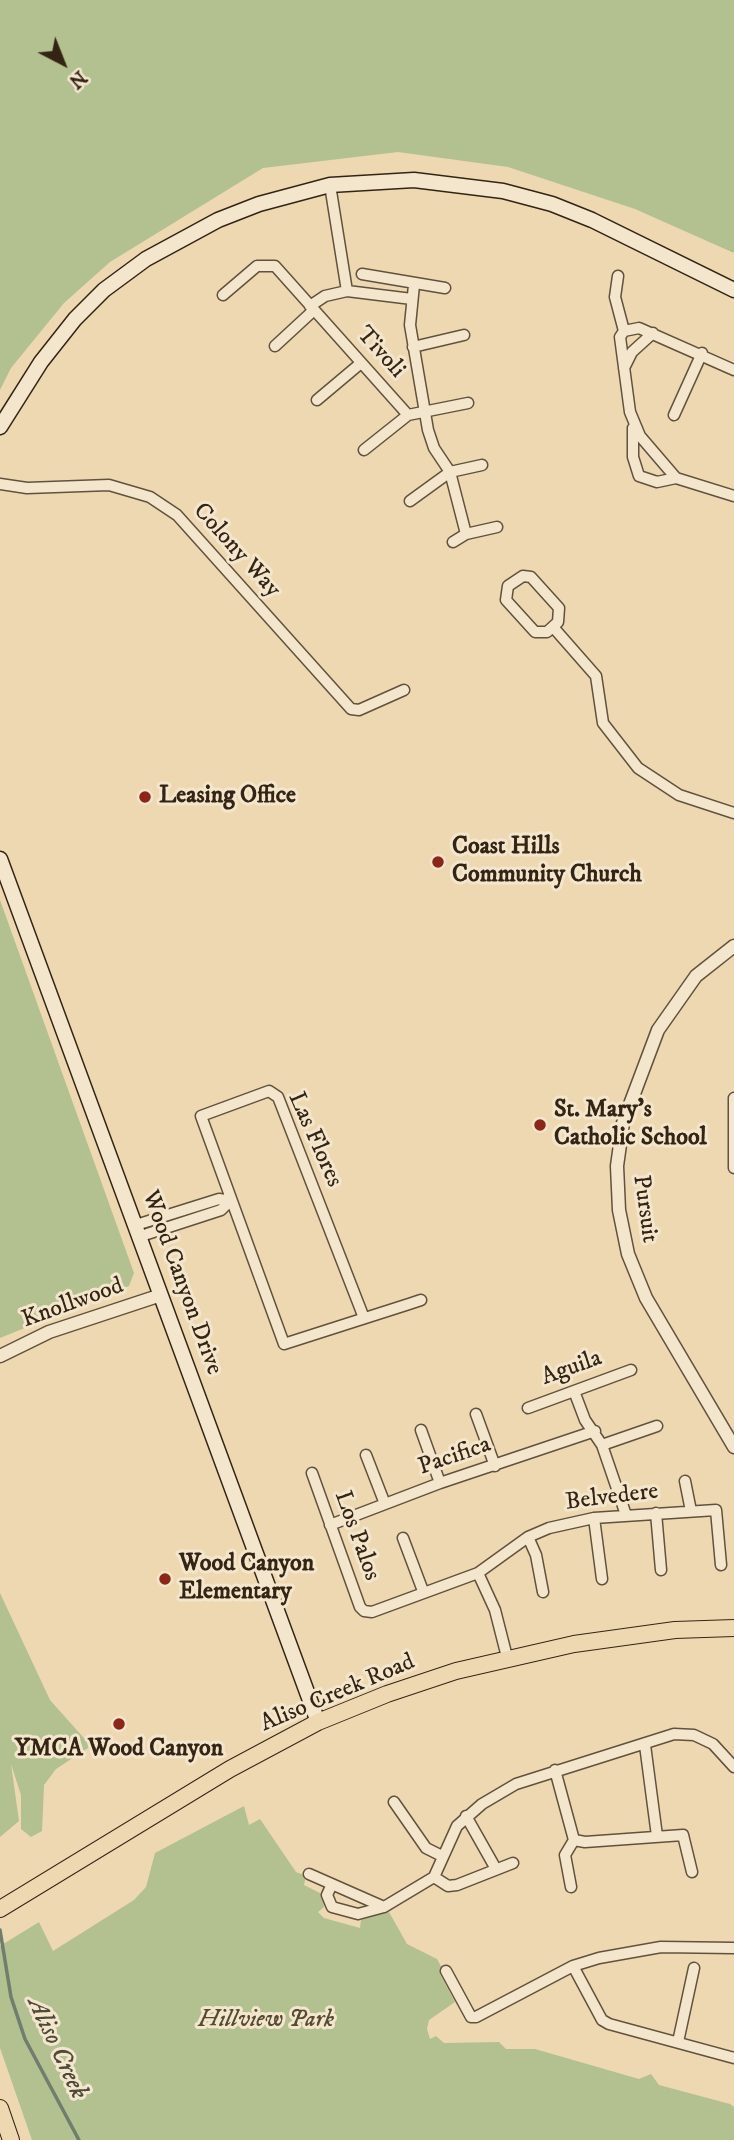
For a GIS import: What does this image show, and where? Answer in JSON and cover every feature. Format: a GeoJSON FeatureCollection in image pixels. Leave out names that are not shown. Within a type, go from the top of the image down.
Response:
{"type":"FeatureCollection","features":[{"type":"Feature","properties":{"kind":"main road"},"geometry":{"type":"LineString","coordinates":[[0,427],[41,362],[75,319],[125,274],[179,239],[218,220],[259,204],[330,185],[414,180],[465,184],[515,194],[592,220],[734,290]]}},
{"type":"Feature","properties":{"kind":"main road","name":"Wood Canyon Drive"},"geometry":{"type":"LineString","coordinates":[[0,859],[318,1722]]}},
{"type":"Feature","properties":{"kind":"main road","name":"Aliso Creek Road"},"geometry":{"type":"LineString","coordinates":[[0,1909],[230,1769],[318,1722],[429,1678],[507,1657],[574,1644],[676,1630],[734,1628]]}},
{"type":"Feature","properties":{"kind":"main road"},"geometry":{"type":"LineString","coordinates":[[0,2108],[12,2140]]}},
{"type":"Feature","properties":{"kind":"street"},"geometry":{"type":"LineString","coordinates":[[330,185],[347,291]]}},
{"type":"Feature","properties":{"kind":"street","name":"Tivoli"},"geometry":{"type":"LineString","coordinates":[[223,295],[257,266],[275,266],[408,415],[425,413]]}},
{"type":"Feature","properties":{"kind":"street"},"geometry":{"type":"LineString","coordinates":[[362,274],[414,285],[445,288]]}},
{"type":"Feature","properties":{"kind":"street"},"geometry":{"type":"LineString","coordinates":[[618,276],[615,305],[624,331],[620,344],[633,425],[633,457],[639,476],[657,482],[676,478],[734,496]]}},
{"type":"Feature","properties":{"kind":"street","name":"Tivoli"},"geometry":{"type":"LineString","coordinates":[[414,285],[413,346],[425,413],[434,448],[450,472],[466,534]]}},
{"type":"Feature","properties":{"kind":"street","name":"Tivoli"},"geometry":{"type":"LineString","coordinates":[[312,308],[325,296],[347,291],[412,299]]}},
{"type":"Feature","properties":{"kind":"street"},"geometry":{"type":"LineString","coordinates":[[275,346],[312,308]]}},
{"type":"Feature","properties":{"kind":"street"},"geometry":{"type":"LineString","coordinates":[[624,331],[639,328],[702,353],[734,370]]}},
{"type":"Feature","properties":{"kind":"street"},"geometry":{"type":"LineString","coordinates":[[624,368],[632,352],[653,333]]}},
{"type":"Feature","properties":{"kind":"street"},"geometry":{"type":"LineString","coordinates":[[413,346],[464,335]]}},
{"type":"Feature","properties":{"kind":"street"},"geometry":{"type":"LineString","coordinates":[[674,415],[702,353]]}},
{"type":"Feature","properties":{"kind":"street"},"geometry":{"type":"LineString","coordinates":[[317,400],[361,363]]}},
{"type":"Feature","properties":{"kind":"street"},"geometry":{"type":"LineString","coordinates":[[425,413],[468,403]]}},
{"type":"Feature","properties":{"kind":"street"},"geometry":{"type":"LineString","coordinates":[[364,450],[408,415]]}},
{"type":"Feature","properties":{"kind":"street"},"geometry":{"type":"LineString","coordinates":[[633,425],[676,478]]}},
{"type":"Feature","properties":{"kind":"street"},"geometry":{"type":"LineString","coordinates":[[410,501],[450,472],[482,465]]}},
{"type":"Feature","properties":{"kind":"street","name":"Colony Way"},"geometry":{"type":"LineString","coordinates":[[0,484],[27,488],[109,485],[150,497],[177,515],[351,709],[359,710],[404,690]]}},
{"type":"Feature","properties":{"kind":"street"},"geometry":{"type":"LineString","coordinates":[[453,542],[466,534],[497,527]]}},
{"type":"Feature","properties":{"kind":"street"},"geometry":{"type":"LineString","coordinates":[[531,577],[559,608],[558,622],[553,627],[547,632],[535,632],[506,600],[504,593],[515,579],[531,577]]}},
{"type":"Feature","properties":{"kind":"street"},"geometry":{"type":"LineString","coordinates":[[553,627],[596,676],[603,723],[638,768],[679,795],[734,813]]}},
{"type":"Feature","properties":{"kind":"street","name":"Pursuit"},"geometry":{"type":"LineString","coordinates":[[733,950],[696,976],[658,1030],[623,1123],[617,1166],[619,1210],[628,1254],[646,1298],[734,1447]]}},
{"type":"Feature","properties":{"kind":"street","name":"Las Flores"},"geometry":{"type":"LineString","coordinates":[[364,1318],[278,1097],[269,1091],[201,1116],[284,1344],[421,1300]]}},
{"type":"Feature","properties":{"kind":"street"},"geometry":{"type":"LineString","coordinates":[[734,1098],[734,1168]]}},
{"type":"Feature","properties":{"kind":"street"},"geometry":{"type":"LineString","coordinates":[[138,1231],[221,1210],[230,1201]]}},
{"type":"Feature","properties":{"kind":"street","name":"Knollwood"},"geometry":{"type":"LineString","coordinates":[[0,1356],[49,1332],[161,1295]]}},
{"type":"Feature","properties":{"kind":"street","name":"Aguila"},"geometry":{"type":"LineString","coordinates":[[528,1408],[631,1370]]}},
{"type":"Feature","properties":{"kind":"street"},"geometry":{"type":"LineString","coordinates":[[573,1391],[585,1420],[603,1445],[626,1515]]}},
{"type":"Feature","properties":{"kind":"street"},"geometry":{"type":"LineString","coordinates":[[476,1414],[495,1466]]}},
{"type":"Feature","properties":{"kind":"street"},"geometry":{"type":"LineString","coordinates":[[603,1445],[657,1426]]}},
{"type":"Feature","properties":{"kind":"street"},"geometry":{"type":"LineString","coordinates":[[421,1430],[440,1483]]}},
{"type":"Feature","properties":{"kind":"street","name":"Pacifica"},"geometry":{"type":"LineString","coordinates":[[330,1525],[440,1483],[595,1431]]}},
{"type":"Feature","properties":{"kind":"street"},"geometry":{"type":"LineString","coordinates":[[366,1455],[385,1504]]}},
{"type":"Feature","properties":{"kind":"street","name":"Los Palos"},"geometry":{"type":"LineString","coordinates":[[312,1473],[360,1607],[364,1611]]}},
{"type":"Feature","properties":{"kind":"street"},"geometry":{"type":"LineString","coordinates":[[685,1481],[691,1511]]}},
{"type":"Feature","properties":{"kind":"street","name":"Belvedere"},"geometry":{"type":"LineString","coordinates":[[364,1611],[372,1612],[478,1573],[528,1537],[571,1521],[594,1518],[716,1510],[721,1565]]}},
{"type":"Feature","properties":{"kind":"street"},"geometry":{"type":"LineString","coordinates":[[656,1513],[661,1570]]}},
{"type":"Feature","properties":{"kind":"street"},"geometry":{"type":"LineString","coordinates":[[594,1518],[602,1579]]}},
{"type":"Feature","properties":{"kind":"street"},"geometry":{"type":"LineString","coordinates":[[528,1537],[536,1555],[543,1592]]}},
{"type":"Feature","properties":{"kind":"street"},"geometry":{"type":"LineString","coordinates":[[403,1538],[423,1591]]}},
{"type":"Feature","properties":{"kind":"street"},"geometry":{"type":"LineString","coordinates":[[478,1573],[495,1610],[507,1657]]}},
{"type":"Feature","properties":{"kind":"street"},"geometry":{"type":"LineString","coordinates":[[332,1884],[327,1895],[332,1907],[358,1914],[384,1907],[435,1877],[450,1836],[466,1816],[516,1784],[674,1734],[694,1735],[713,1744],[734,1767]]}},
{"type":"Feature","properties":{"kind":"street"},"geometry":{"type":"LineString","coordinates":[[645,1745],[657,1836]]}},
{"type":"Feature","properties":{"kind":"street"},"geometry":{"type":"LineString","coordinates":[[555,1770],[574,1840],[565,1855],[571,1887]]}},
{"type":"Feature","properties":{"kind":"street"},"geometry":{"type":"LineString","coordinates":[[394,1802],[426,1848],[442,1856]]}},
{"type":"Feature","properties":{"kind":"street"},"geometry":{"type":"LineString","coordinates":[[466,1816],[496,1869]]}},
{"type":"Feature","properties":{"kind":"street"},"geometry":{"type":"LineString","coordinates":[[574,1840],[585,1842],[683,1835],[692,1872]]}},
{"type":"Feature","properties":{"kind":"street"},"geometry":{"type":"LineString","coordinates":[[435,1877],[448,1886],[457,1885],[513,1863]]}},
{"type":"Feature","properties":{"kind":"street"},"geometry":{"type":"LineString","coordinates":[[309,1874],[384,1907]]}},
{"type":"Feature","properties":{"kind":"street"},"geometry":{"type":"LineString","coordinates":[[446,1971],[471,2017],[476,2017],[573,1966],[599,1958],[661,1947],[734,1948]]}},
{"type":"Feature","properties":{"kind":"street"},"geometry":{"type":"LineString","coordinates":[[573,1966],[602,2020],[734,2058]]}},
{"type":"Feature","properties":{"kind":"street"},"geometry":{"type":"LineString","coordinates":[[678,2042],[694,1968]]}},
{"type":"Feature","properties":{"kind":"green space"},"geometry":{"type":"Polygon","coordinates":[[[0,0],[734,0],[734,253],[635,209],[508,167],[398,152],[263,168],[110,262],[64,303],[11,368],[0,390],[0,0]]]}},
{"type":"Feature","properties":{"kind":"green space"},"geometry":{"type":"Polygon","coordinates":[[[0,900],[134,1273],[129,1286],[0,1338],[0,900]]]}},
{"type":"Feature","properties":{"kind":"green space"},"geometry":{"type":"Polygon","coordinates":[[[0,1593],[50,1700],[91,1746],[56,1769],[44,1785],[42,1831],[31,1837],[21,1829],[21,1795],[11,1764],[19,1821],[0,1837],[0,1593]]]}},
{"type":"Feature","properties":{"kind":"green space","name":"Hillview Park"},"geometry":{"type":"Polygon","coordinates":[[[244,1806],[249,1825],[260,1819],[296,1872],[306,1876],[304,1885],[322,1894],[324,1907],[318,1912],[324,1918],[360,1928],[361,1920],[389,1912],[407,1944],[437,1959],[443,1970],[440,1974],[455,2002],[429,2020],[427,2029],[430,2039],[436,2036],[444,2043],[499,2042],[506,2049],[535,2049],[639,2079],[651,2074],[659,2085],[734,2107],[734,2140],[32,2140],[0,2048],[0,1946],[39,1922],[53,1951],[134,1900],[146,1887],[155,1853],[244,1806]]]}},
{"type":"Feature","properties":{"kind":"waterway","name":"Aliso Creek"},"geometry":{"type":"LineString","coordinates":[[0,1930],[11,1997],[25,2039],[79,2140]]}},
{"type":"Feature","properties":{"kind":"place","name":"Leasing Office"},"geometry":{"type":"Point","coordinates":[145,797]}},
{"type":"Feature","properties":{"kind":"place","name":"Coast Hills Community Church"},"geometry":{"type":"Point","coordinates":[438,862]}},
{"type":"Feature","properties":{"kind":"place","name":"St. Mary's Catholic School"},"geometry":{"type":"Point","coordinates":[540,1125]}},
{"type":"Feature","properties":{"kind":"place","name":"Wood Canyon Elementary"},"geometry":{"type":"Point","coordinates":[165,1579]}},
{"type":"Feature","properties":{"kind":"place","name":"YMCA Wood Canyon"},"geometry":{"type":"Point","coordinates":[119,1724]}}]}
